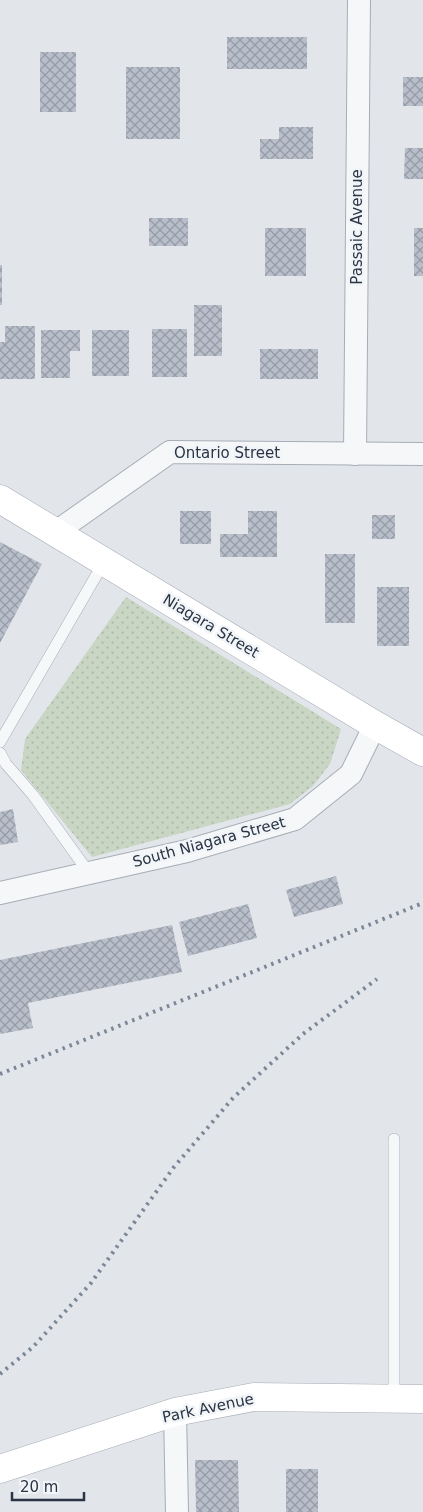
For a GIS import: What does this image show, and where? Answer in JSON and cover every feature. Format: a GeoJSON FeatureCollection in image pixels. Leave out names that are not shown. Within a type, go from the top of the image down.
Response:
{"type":"FeatureCollection","features":[{"type":"Feature","properties":{"kind":"street","name":"Passaic Avenue"},"geometry":{"type":"LineString","coordinates":[[355,454],[359,0]]}},
{"type":"Feature","properties":{"kind":"street","name":"Ontario Street"},"geometry":{"type":"LineString","coordinates":[[56,532],[170,452],[423,454]]}},
{"type":"Feature","properties":{"kind":"street","name":"Niagara Street"},"geometry":{"type":"LineString","coordinates":[[0,500],[423,752]]}},
{"type":"Feature","properties":{"kind":"street","name":"South Niagara Street"},"geometry":{"type":"LineString","coordinates":[[0,894],[187,851],[295,819],[351,774],[375,725]]}},
{"type":"Feature","properties":{"kind":"street","name":"Park Avenue"},"geometry":{"type":"LineString","coordinates":[[0,1469],[175,1412],[254,1397],[423,1399]]}},
{"type":"Feature","properties":{"kind":"street"},"geometry":{"type":"LineString","coordinates":[[175,1412],[177,1512]]}},
{"type":"Feature","properties":{"kind":"lane"},"geometry":{"type":"LineString","coordinates":[[0,742],[104,561]]}},
{"type":"Feature","properties":{"kind":"lane"},"geometry":{"type":"LineString","coordinates":[[0,753],[6,764],[33,795],[89,873]]}},
{"type":"Feature","properties":{"kind":"lane"},"geometry":{"type":"LineString","coordinates":[[394,1139],[394,1399]]}},
{"type":"Feature","properties":{"kind":"green space"},"geometry":{"type":"Polygon","coordinates":[[[126,597],[341,729],[330,764],[313,786],[290,804],[92,857],[21,770],[25,739],[126,597]]]}},
{"type":"Feature","properties":{"kind":"building"},"geometry":{"type":"Polygon","coordinates":[[[227,37],[307,37],[307,69],[227,69],[227,37]]]}},
{"type":"Feature","properties":{"kind":"building"},"geometry":{"type":"Polygon","coordinates":[[[40,52],[76,52],[76,112],[40,112],[40,52]]]}},
{"type":"Feature","properties":{"kind":"building"},"geometry":{"type":"Polygon","coordinates":[[[126,67],[180,67],[180,139],[126,139],[126,67]]]}},
{"type":"Feature","properties":{"kind":"building"},"geometry":{"type":"Polygon","coordinates":[[[403,77],[423,77],[423,106],[403,106],[403,77]]]}},
{"type":"Feature","properties":{"kind":"building"},"geometry":{"type":"Polygon","coordinates":[[[279,127],[313,127],[313,159],[260,159],[260,139],[279,139],[279,127]]]}},
{"type":"Feature","properties":{"kind":"building"},"geometry":{"type":"Polygon","coordinates":[[[405,148],[423,148],[423,179],[404,179],[405,148]]]}},
{"type":"Feature","properties":{"kind":"building"},"geometry":{"type":"Polygon","coordinates":[[[149,218],[188,218],[188,246],[149,246],[149,218]]]}},
{"type":"Feature","properties":{"kind":"building"},"geometry":{"type":"Polygon","coordinates":[[[265,228],[306,228],[306,276],[265,276],[265,228]]]}},
{"type":"Feature","properties":{"kind":"building"},"geometry":{"type":"Polygon","coordinates":[[[414,228],[423,228],[423,276],[414,276],[414,228]]]}},
{"type":"Feature","properties":{"kind":"building"},"geometry":{"type":"Polygon","coordinates":[[[0,265],[2,265],[2,305],[0,305],[0,265]]]}},
{"type":"Feature","properties":{"kind":"building"},"geometry":{"type":"Polygon","coordinates":[[[194,305],[222,305],[222,356],[194,356],[194,305]]]}},
{"type":"Feature","properties":{"kind":"building"},"geometry":{"type":"Polygon","coordinates":[[[5,326],[35,326],[35,379],[0,379],[0,342],[5,342],[5,326]]]}},
{"type":"Feature","properties":{"kind":"building"},"geometry":{"type":"Polygon","coordinates":[[[152,329],[187,329],[187,377],[152,377],[152,329]]]}},
{"type":"Feature","properties":{"kind":"building"},"geometry":{"type":"Polygon","coordinates":[[[41,330],[80,330],[80,351],[70,351],[70,378],[41,378],[41,330]]]}},
{"type":"Feature","properties":{"kind":"building"},"geometry":{"type":"Polygon","coordinates":[[[92,330],[129,330],[129,376],[92,376],[92,330]]]}},
{"type":"Feature","properties":{"kind":"building"},"geometry":{"type":"Polygon","coordinates":[[[260,349],[318,349],[318,379],[260,379],[260,349]]]}},
{"type":"Feature","properties":{"kind":"building"},"geometry":{"type":"Polygon","coordinates":[[[180,511],[211,511],[211,544],[180,544],[180,511]]]}},
{"type":"Feature","properties":{"kind":"building"},"geometry":{"type":"Polygon","coordinates":[[[248,511],[277,511],[277,557],[220,557],[220,534],[248,534],[248,511]]]}},
{"type":"Feature","properties":{"kind":"building"},"geometry":{"type":"Polygon","coordinates":[[[372,515],[395,515],[395,539],[372,539],[372,515]]]}},
{"type":"Feature","properties":{"kind":"building"},"geometry":{"type":"Polygon","coordinates":[[[0,542],[42,564],[0,643],[0,542]]]}},
{"type":"Feature","properties":{"kind":"building"},"geometry":{"type":"Polygon","coordinates":[[[325,554],[355,554],[355,623],[325,623],[325,554]]]}},
{"type":"Feature","properties":{"kind":"building"},"geometry":{"type":"Polygon","coordinates":[[[377,587],[409,587],[409,646],[377,646],[377,587]]]}},
{"type":"Feature","properties":{"kind":"building"},"geometry":{"type":"Polygon","coordinates":[[[13,809],[18,842],[0,845],[0,812],[13,809]]]}},
{"type":"Feature","properties":{"kind":"building"},"geometry":{"type":"Polygon","coordinates":[[[336,876],[343,904],[294,917],[286,890],[336,876]]]}},
{"type":"Feature","properties":{"kind":"building"},"geometry":{"type":"Polygon","coordinates":[[[248,904],[257,938],[188,956],[179,922],[248,904]]]}},
{"type":"Feature","properties":{"kind":"building"},"geometry":{"type":"Polygon","coordinates":[[[172,925],[182,972],[28,1003],[33,1028],[0,1034],[0,960],[172,925]]]}},
{"type":"Feature","properties":{"kind":"building"},"geometry":{"type":"Polygon","coordinates":[[[195,1460],[238,1460],[239,1512],[196,1512],[195,1460]]]}},
{"type":"Feature","properties":{"kind":"building"},"geometry":{"type":"Polygon","coordinates":[[[286,1469],[318,1469],[318,1512],[286,1512],[286,1469]]]}},
{"type":"Feature","properties":{"kind":"railway"},"geometry":{"type":"LineString","coordinates":[[0,1074],[423,903]]}},
{"type":"Feature","properties":{"kind":"railway"},"geometry":{"type":"LineString","coordinates":[[0,1374],[33,1347],[91,1283],[174,1167],[233,1098],[303,1034],[377,979]]}}]}
